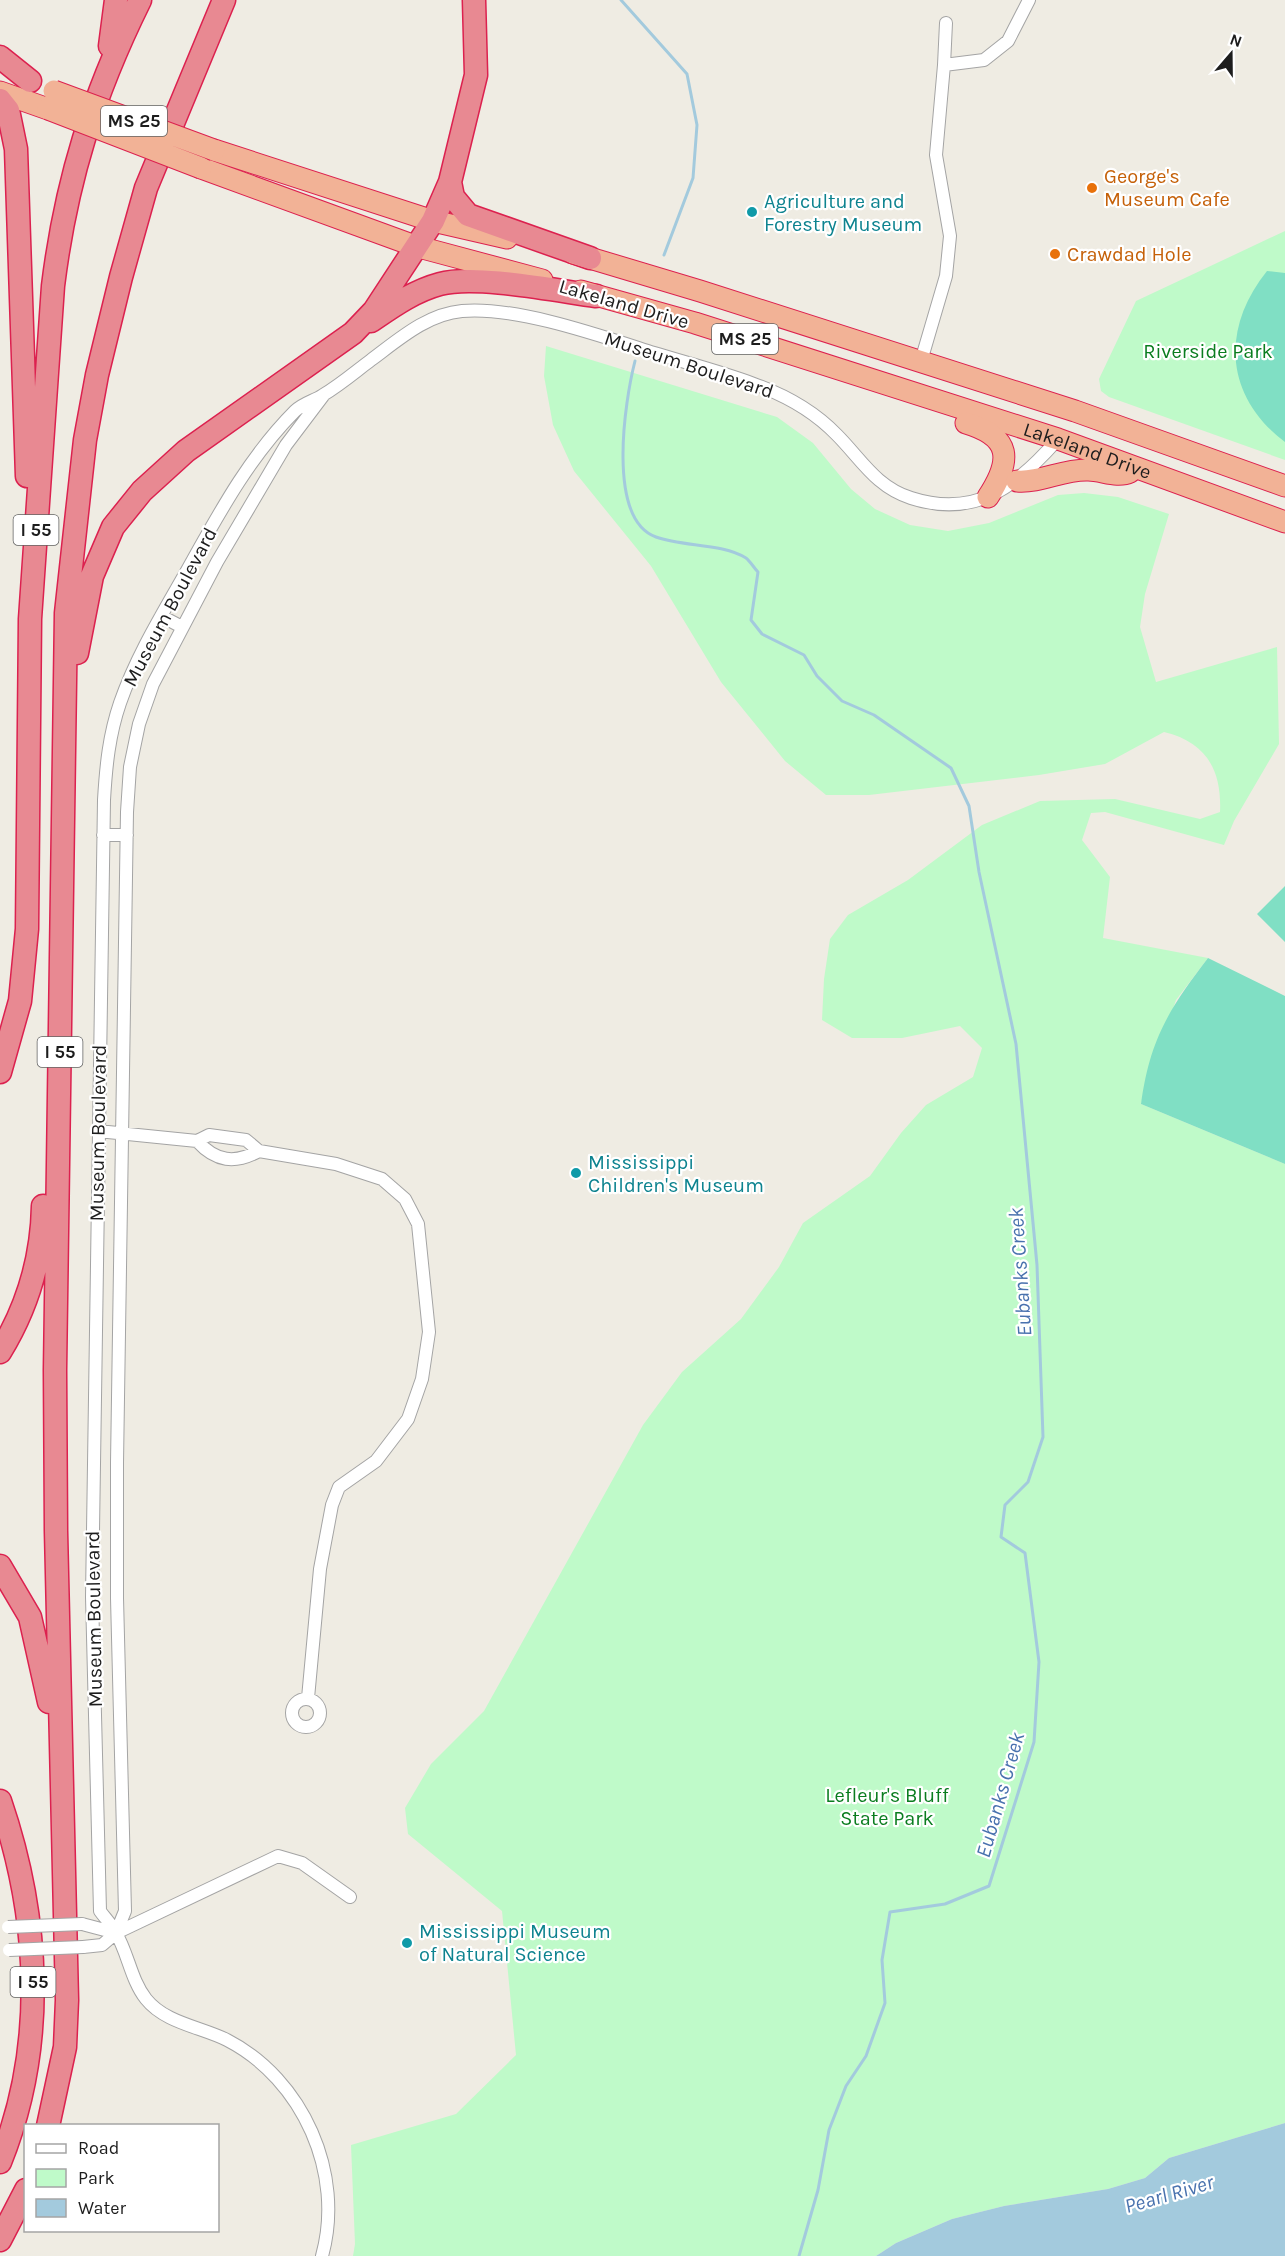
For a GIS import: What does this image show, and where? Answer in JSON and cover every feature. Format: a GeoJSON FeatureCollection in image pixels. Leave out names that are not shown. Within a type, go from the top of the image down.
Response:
{"type":"FeatureCollection","features":[{"type":"Feature","properties":{"kind":"highway"},"geometry":{"type":"LineString","coordinates":[[108,68],[116,0]]}},
{"type":"Feature","properties":{"kind":"highway","name":"I 55"},"geometry":{"type":"LineString","coordinates":[[0,1072],[13,1032],[25,964],[30,619],[52,286],[59,231],[72,170],[108,68],[140,0]]}},
{"type":"Feature","properties":{"kind":"highway","name":"I 55"},"geometry":{"type":"LineString","coordinates":[[48,2124],[65,2047],[67,2000],[55,1370],[66,613],[85,440],[102,353],[146,188],[224,0]]}},
{"type":"Feature","properties":{"kind":"highway"},"geometry":{"type":"LineString","coordinates":[[352,333],[374,311],[433,221],[450,182],[476,75],[474,0]]}},
{"type":"Feature","properties":{"kind":"highway"},"geometry":{"type":"LineString","coordinates":[[0,57],[30,81]]}},
{"type":"Feature","properties":{"kind":"highway","name":"Lakeland Drive"},"geometry":{"type":"LineString","coordinates":[[30,81],[51,100],[201,168],[415,246],[695,323],[1058,439],[1285,522]]}},
{"type":"Feature","properties":{"kind":"highway","name":"Lakeland Drive"},"geometry":{"type":"LineString","coordinates":[[0,92],[51,100],[433,221],[590,258],[1075,411],[1285,486]]}},
{"type":"Feature","properties":{"kind":"highway"},"geometry":{"type":"LineString","coordinates":[[0,100],[8,110],[16,149],[30,619]]}},
{"type":"Feature","properties":{"kind":"highway"},"geometry":{"type":"LineString","coordinates":[[450,182],[453,197],[468,215],[590,258]]}},
{"type":"Feature","properties":{"kind":"highway"},"geometry":{"type":"LineString","coordinates":[[64,732],[81,624],[92,576],[113,527],[142,491],[186,451],[352,333],[409,296],[442,283],[488,282],[596,296]]}},
{"type":"Feature","properties":{"kind":"highway"},"geometry":{"type":"LineString","coordinates":[[921,361],[917,394],[931,411],[979,427],[995,435],[1002,446],[1004,468],[988,497]]}},
{"type":"Feature","properties":{"kind":"highway"},"geometry":{"type":"LineString","coordinates":[[1058,439],[1075,411]]}},
{"type":"Feature","properties":{"kind":"highway"},"geometry":{"type":"LineString","coordinates":[[0,1352],[24,1306],[40,1250],[42,1230],[53,632],[64,531],[85,440]]}},
{"type":"Feature","properties":{"kind":"highway"},"geometry":{"type":"LineString","coordinates":[[1017,481],[1030,482],[1051,474],[1088,470],[1123,475],[1138,469]]}},
{"type":"Feature","properties":{"kind":"highway"},"geometry":{"type":"LineString","coordinates":[[0,1029],[10,970],[15,852],[28,780]]}},
{"type":"Feature","properties":{"kind":"highway"},"geometry":{"type":"LineString","coordinates":[[0,1566],[30,1617],[61,1762]]}},
{"type":"Feature","properties":{"kind":"highway","name":"I 55"},"geometry":{"type":"LineString","coordinates":[[0,1801],[26,1896],[33,1954],[33,2001],[29,2050],[17,2112],[0,2163]]}},
{"type":"Feature","properties":{"kind":"highway"},"geometry":{"type":"LineString","coordinates":[[0,1835],[17,1863]]}},
{"type":"Feature","properties":{"kind":"highway"},"geometry":{"type":"LineString","coordinates":[[0,2240],[24,2194]]}},
{"type":"Feature","properties":{"kind":"street"},"geometry":{"type":"LineString","coordinates":[[944,65],[984,60],[1008,41],[1029,0]]}},
{"type":"Feature","properties":{"kind":"street"},"geometry":{"type":"LineString","coordinates":[[921,361],[946,276],[950,236],[936,155],[946,23]]}},
{"type":"Feature","properties":{"kind":"street","name":"Museum Boulevard"},"geometry":{"type":"LineString","coordinates":[[322,2256],[330,2207],[327,2176],[315,2138],[295,2102],[271,2072],[228,2040],[168,2016],[146,1999],[117,1933],[100,1911],[92,1598],[103,835],[107,753],[119,706],[134,666],[248,466],[298,407],[323,396],[421,324],[458,311],[485,310],[598,335],[751,382],[786,396],[814,415],[837,435],[873,476],[888,488],[910,498],[939,504],[972,503],[988,497],[1003,491],[1031,470],[1058,439]]}},
{"type":"Feature","properties":{"kind":"street","name":"Museum Boulevard"},"geometry":{"type":"LineString","coordinates":[[117,1933],[125,1911],[117,1575],[122,1132],[130,767],[139,724],[153,684],[182,627],[286,445],[323,396]]}},
{"type":"Feature","properties":{"kind":"street"},"geometry":{"type":"LineString","coordinates":[[161,616],[182,627]]}},
{"type":"Feature","properties":{"kind":"street"},"geometry":{"type":"LineString","coordinates":[[103,835],[127,835]]}},
{"type":"Feature","properties":{"kind":"street"},"geometry":{"type":"LineString","coordinates":[[98,1131],[197,1142],[209,1135],[246,1140],[259,1151],[336,1164],[382,1179],[405,1199],[418,1224],[429,1332],[422,1378],[408,1419],[376,1461],[339,1487],[332,1505],[320,1569],[308,1698]]}},
{"type":"Feature","properties":{"kind":"street"},"geometry":{"type":"LineString","coordinates":[[197,1142],[209,1155],[242,1160],[259,1151]]}},
{"type":"Feature","properties":{"kind":"street"},"geometry":{"type":"LineString","coordinates":[[9,1950],[102,1945],[117,1933],[278,1856],[302,1863],[350,1897]]}},
{"type":"Feature","properties":{"kind":"street"},"geometry":{"type":"LineString","coordinates":[[8,1927],[82,1924],[117,1933]]}},
{"type":"Feature","properties":{"kind":"green space","name":"Riverside Park"},"geometry":{"type":"Polygon","coordinates":[[[1285,231],[1285,460],[1109,397],[1101,391],[1099,379],[1136,301],[1285,231]]]}},
{"type":"Feature","properties":{"kind":"green space"},"geometry":{"type":"Polygon","coordinates":[[[1267,271],[1285,273],[1285,442],[1265,424],[1250,404],[1240,383],[1236,361],[1236,338],[1242,315],[1252,293],[1267,271]]]}},
{"type":"Feature","properties":{"kind":"green space","name":"Lefleur's Bluff State Park"},"geometry":{"type":"Polygon","coordinates":[[[546,346],[777,417],[813,443],[851,489],[875,509],[910,525],[948,531],[989,523],[1058,495],[1084,493],[1118,497],[1169,514],[1145,594],[1140,627],[1156,682],[1277,647],[1279,744],[1234,821],[1224,845],[1105,812],[1091,813],[1082,840],[1110,877],[1103,938],[1208,958],[1176,1000],[1141,1104],[1285,1164],[1285,2123],[1169,2158],[1145,2178],[1108,2189],[1004,2206],[952,2219],[896,2243],[876,2256],[353,2256],[355,2244],[351,2145],[456,2114],[516,2055],[502,1911],[408,1834],[405,1808],[431,1764],[484,1711],[643,1425],[682,1372],[741,1319],[779,1267],[803,1223],[870,1176],[901,1133],[926,1105],[973,1077],[982,1048],[960,1026],[902,1038],[852,1038],[822,1020],[824,979],[830,939],[848,915],[908,880],[982,825],[1040,801],[1115,799],[1200,819],[1220,812],[1218,783],[1214,771],[1201,751],[1191,743],[1164,732],[1105,764],[1039,775],[869,795],[826,795],[785,761],[721,682],[651,566],[574,471],[553,425],[544,376],[546,346]]]}},
{"type":"Feature","properties":{"kind":"green space"},"geometry":{"type":"Polygon","coordinates":[[[1285,886],[1285,942],[1257,914],[1285,886]]]}},
{"type":"Feature","properties":{"kind":"green space"},"geometry":{"type":"Polygon","coordinates":[[[1208,958],[1285,996],[1285,1164],[1141,1104],[1150,1061],[1163,1026],[1182,993],[1208,958]]]}},
{"type":"Feature","properties":{"kind":"water","name":"Pearl River"},"geometry":{"type":"Polygon","coordinates":[[[1285,2123],[1285,2256],[876,2256],[896,2243],[952,2219],[1004,2206],[1108,2189],[1145,2178],[1169,2158],[1285,2123]]]}},
{"type":"Feature","properties":{"kind":"waterway","name":"Eubanks Creek"},"geometry":{"type":"LineString","coordinates":[[621,0],[687,74],[697,125],[693,178],[664,255]]}},
{"type":"Feature","properties":{"kind":"waterway","name":"Eubanks Creek"},"geometry":{"type":"LineString","coordinates":[[635,361],[627,402],[623,457],[630,507],[640,526],[656,537],[714,547],[746,558],[758,572],[751,620],[762,634],[804,655],[817,676],[842,701],[874,715],[951,768],[969,806],[979,872],[1016,1044],[1037,1265],[1043,1437],[1028,1482],[1005,1505],[1001,1537],[1025,1553],[1039,1662],[1034,1742],[989,1886],[945,1904],[890,1912],[882,1960],[885,2003],[866,2056],[846,2086],[829,2130],[818,2190],[799,2256]]}},
{"type":"Feature","properties":{"kind":"place","name":"George's Museum Cafe"},"geometry":{"type":"Point","coordinates":[1092,188]}},
{"type":"Feature","properties":{"kind":"place","name":"Agriculture and Forestry Museum"},"geometry":{"type":"Point","coordinates":[752,212]}},
{"type":"Feature","properties":{"kind":"place","name":"Crawdad Hole"},"geometry":{"type":"Point","coordinates":[1055,254]}},
{"type":"Feature","properties":{"kind":"place","name":"Mississippi Children's Museum"},"geometry":{"type":"Point","coordinates":[576,1173]}},
{"type":"Feature","properties":{"kind":"place","name":"Mississippi Museum of Natural Science"},"geometry":{"type":"Point","coordinates":[407,1943]}}]}
